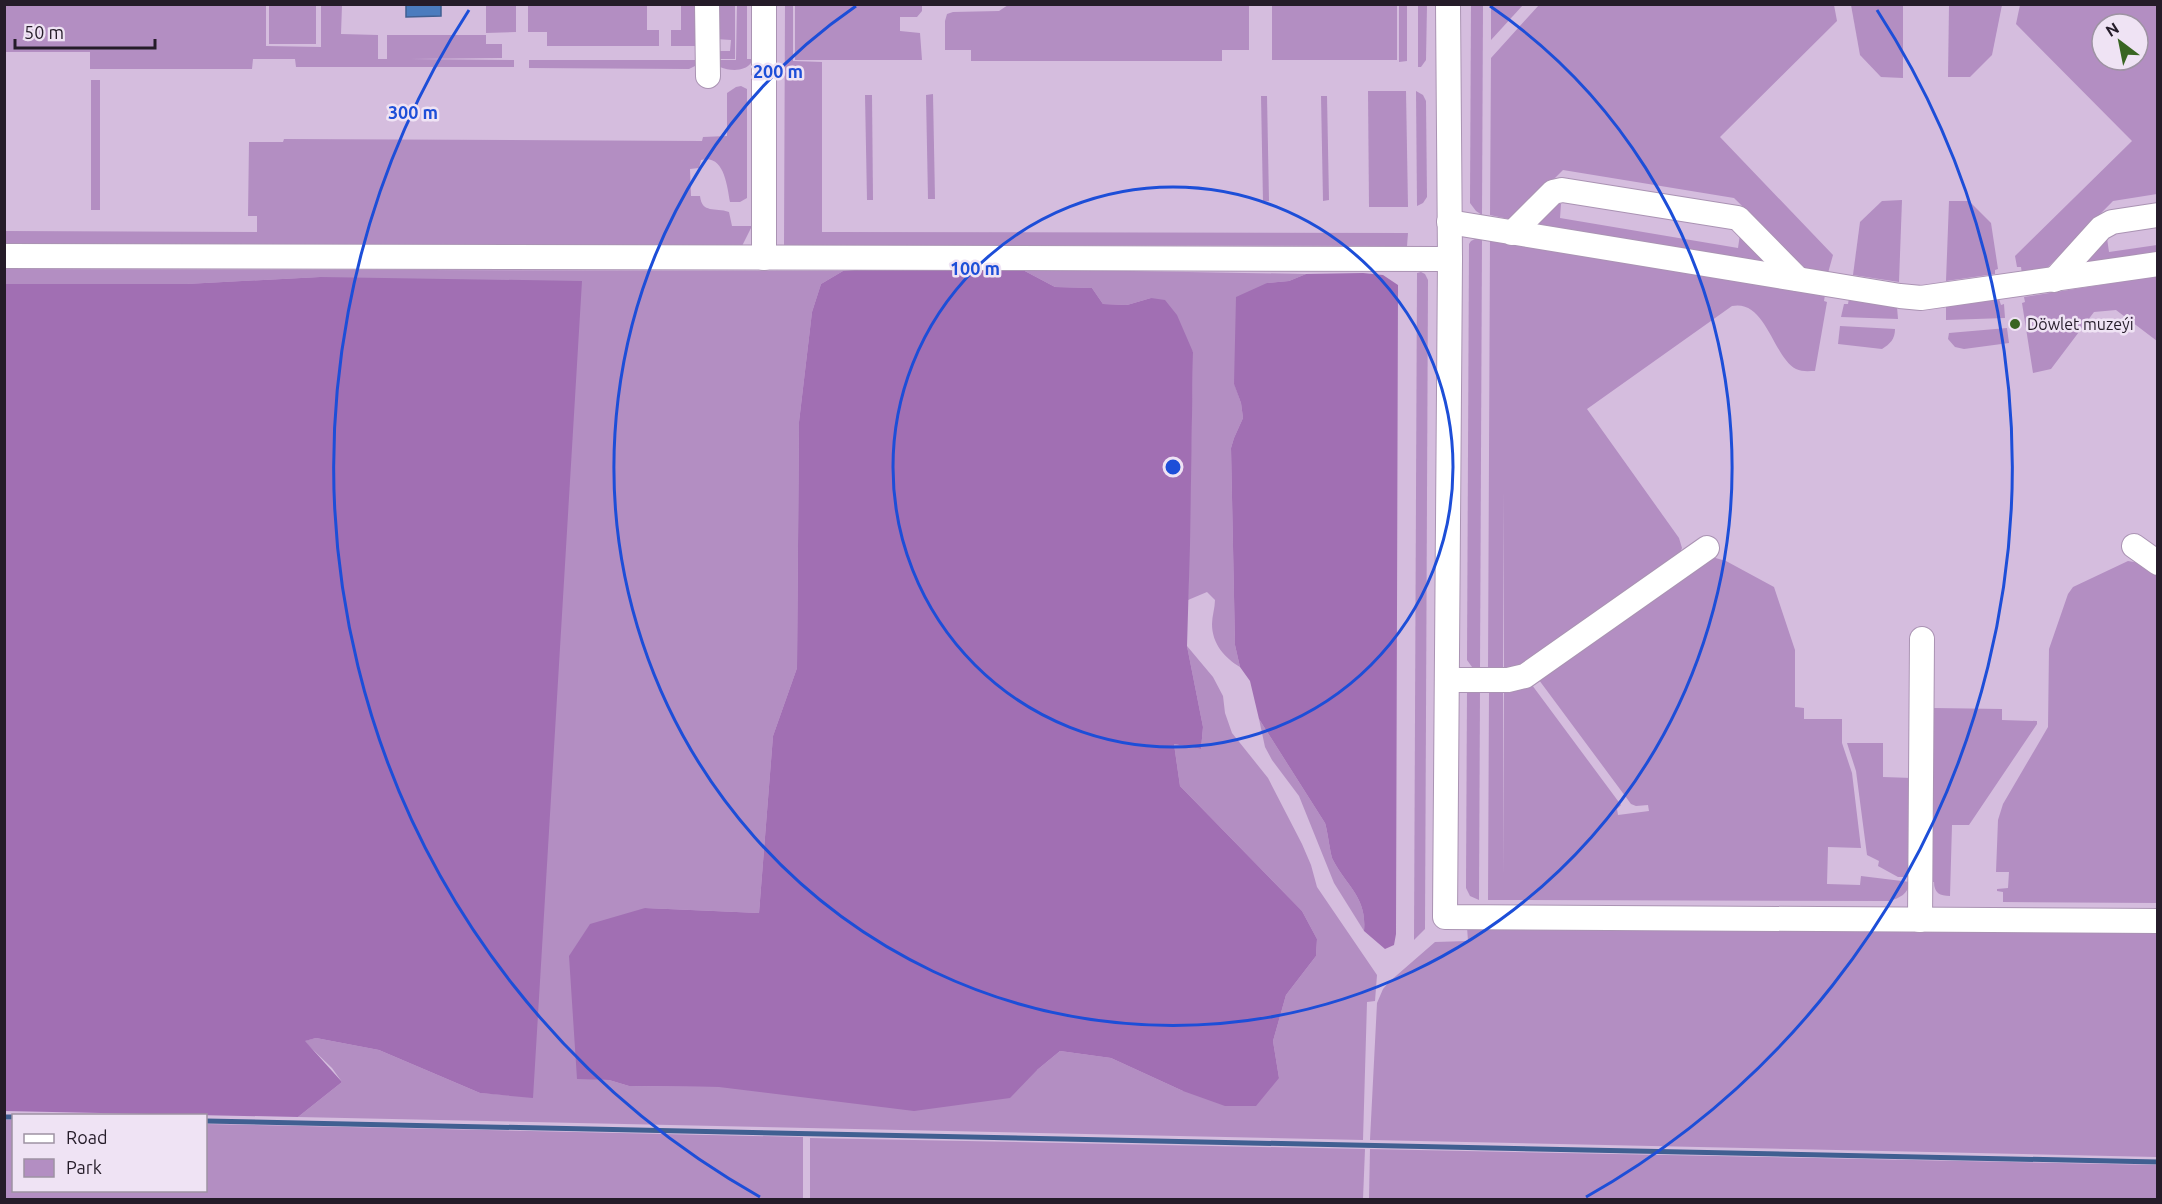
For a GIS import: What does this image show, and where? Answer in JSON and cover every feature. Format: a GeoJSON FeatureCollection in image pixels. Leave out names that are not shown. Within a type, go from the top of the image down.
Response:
{"type":"FeatureCollection","features":[{"type":"Feature","properties":{"kind":"street"},"geometry":{"type":"LineString","coordinates":[[707,4],[708,76]]}},
{"type":"Feature","properties":{"kind":"street"},"geometry":{"type":"LineString","coordinates":[[764,4],[764,258]]}},
{"type":"Feature","properties":{"kind":"street"},"geometry":{"type":"LineString","coordinates":[[1448,4],[1450,259],[1445,917],[2157,921]]}},
{"type":"Feature","properties":{"kind":"street"},"geometry":{"type":"LineString","coordinates":[[1512,233],[1553,192],[1562,190],[1726,216],[1738,218],[1744,223],[1798,279]]}},
{"type":"Feature","properties":{"kind":"street"},"geometry":{"type":"LineString","coordinates":[[2054,280],[2101,228],[2112,222],[2157,215]]}},
{"type":"Feature","properties":{"kind":"street"},"geometry":{"type":"LineString","coordinates":[[1449,222],[1922,298],[2157,264]]}},
{"type":"Feature","properties":{"kind":"street"},"geometry":{"type":"LineString","coordinates":[[4,256],[1450,259]]}},
{"type":"Feature","properties":{"kind":"street"},"geometry":{"type":"LineString","coordinates":[[2134,546],[2157,563]]}},
{"type":"Feature","properties":{"kind":"street"},"geometry":{"type":"LineString","coordinates":[[1447,680],[1508,680],[1525,676],[1707,548]]}},
{"type":"Feature","properties":{"kind":"street"},"geometry":{"type":"LineString","coordinates":[[1920,920],[1922,639]]}},
{"type":"Feature","properties":{"kind":"green space"},"geometry":{"type":"Polygon","coordinates":[[[5,5],[266,5],[266,46],[321,47],[321,5],[342,5],[341,34],[378,35],[378,59],[387,59],[387,35],[486,35],[486,44],[502,44],[502,58],[410,59],[514,60],[514,67],[296,67],[295,59],[253,59],[252,69],[90,69],[90,52],[5,52],[5,5]]]}},
{"type":"Feature","properties":{"kind":"green space"},"geometry":{"type":"Polygon","coordinates":[[[269,5],[316,5],[316,44],[269,44],[269,5]]]}},
{"type":"Feature","properties":{"kind":"green space"},"geometry":{"type":"Polygon","coordinates":[[[486,5],[516,5],[516,32],[486,33],[486,5]]]}},
{"type":"Feature","properties":{"kind":"green space"},"geometry":{"type":"Polygon","coordinates":[[[528,5],[647,5],[647,30],[659,30],[659,46],[547,46],[547,32],[528,32],[528,5]]]}},
{"type":"Feature","properties":{"kind":"green space"},"geometry":{"type":"Polygon","coordinates":[[[681,5],[697,5],[697,46],[671,46],[671,30],[681,30],[681,5]]]}},
{"type":"Feature","properties":{"kind":"green space"},"geometry":{"type":"Polygon","coordinates":[[[716,5],[735,5],[735,59],[716,59],[716,51],[730,51],[731,40],[716,39],[716,5]]]}},
{"type":"Feature","properties":{"kind":"green space"},"geometry":{"type":"Polygon","coordinates":[[[737,5],[747,5],[747,59],[752,59],[745,68],[732,70],[720,67],[716,60],[736,60],[737,5]]]}},
{"type":"Feature","properties":{"kind":"green space"},"geometry":{"type":"Polygon","coordinates":[[[785,5],[793,5],[793,61],[822,62],[822,232],[1408,233],[1407,246],[784,245],[785,5]]]}},
{"type":"Feature","properties":{"kind":"green space"},"geometry":{"type":"Polygon","coordinates":[[[795,5],[922,5],[922,11],[917,17],[900,17],[900,31],[920,33],[922,60],[795,60],[795,5]]]}},
{"type":"Feature","properties":{"kind":"green space"},"geometry":{"type":"Polygon","coordinates":[[[1008,5],[1249,5],[1249,50],[1222,50],[1222,61],[971,61],[971,50],[945,50],[947,14],[999,11],[1008,5]]]}},
{"type":"Feature","properties":{"kind":"green space"},"geometry":{"type":"Polygon","coordinates":[[[1272,5],[1397,5],[1397,60],[1272,60],[1272,5]]]}},
{"type":"Feature","properties":{"kind":"green space"},"geometry":{"type":"Polygon","coordinates":[[[1399,5],[1407,5],[1407,61],[1399,62],[1399,5]]]}},
{"type":"Feature","properties":{"kind":"green space"},"geometry":{"type":"Polygon","coordinates":[[[1418,5],[1427,5],[1426,60],[1421,67],[1418,67],[1418,5]]]}},
{"type":"Feature","properties":{"kind":"green space"},"geometry":{"type":"Polygon","coordinates":[[[1471,5],[1483,5],[1482,215],[1470,203],[1471,5]]]}},
{"type":"Feature","properties":{"kind":"green space"},"geometry":{"type":"Polygon","coordinates":[[[1491,5],[1523,5],[1491,40],[1491,5]]]}},
{"type":"Feature","properties":{"kind":"green space"},"geometry":{"type":"Polygon","coordinates":[[[1539,5],[1834,5],[1837,21],[1720,137],[1833,255],[1828,273],[1806,269],[1734,198],[1563,170],[1513,220],[1490,215],[1491,58],[1539,5]]]}},
{"type":"Feature","properties":{"kind":"green space"},"geometry":{"type":"Polygon","coordinates":[[[1851,5],[1903,5],[1903,78],[1881,77],[1860,55],[1851,5]]]}},
{"type":"Feature","properties":{"kind":"green space"},"geometry":{"type":"Polygon","coordinates":[[[1949,5],[2002,5],[1992,55],[1970,77],[1948,77],[1949,5]]]}},
{"type":"Feature","properties":{"kind":"green space"},"geometry":{"type":"Polygon","coordinates":[[[2020,5],[2157,5],[2157,194],[2113,201],[2044,271],[2022,274],[2021,267],[2017,267],[2015,256],[2132,141],[2016,24],[2020,5]]]}},
{"type":"Feature","properties":{"kind":"green space"},"geometry":{"type":"Polygon","coordinates":[[[529,60],[698,60],[695,66],[689,69],[529,68],[529,60]]]}},
{"type":"Feature","properties":{"kind":"green space"},"geometry":{"type":"Polygon","coordinates":[[[91,80],[100,80],[100,210],[91,210],[91,80]]]}},
{"type":"Feature","properties":{"kind":"green space"},"geometry":{"type":"Polygon","coordinates":[[[741,86],[747,89],[747,198],[740,202],[730,202],[723,172],[715,162],[709,159],[701,160],[699,168],[690,169],[691,196],[700,196],[706,208],[729,212],[732,226],[752,226],[742,246],[5,246],[5,231],[257,232],[257,216],[248,216],[249,142],[283,142],[284,139],[702,141],[703,137],[727,136],[727,93],[741,86]]]}},
{"type":"Feature","properties":{"kind":"green space"},"geometry":{"type":"Polygon","coordinates":[[[1368,91],[1406,91],[1408,207],[1369,207],[1368,91]]]}},
{"type":"Feature","properties":{"kind":"green space"},"geometry":{"type":"Polygon","coordinates":[[[1416,91],[1423,95],[1426,101],[1427,197],[1417,206],[1416,91]]]}},
{"type":"Feature","properties":{"kind":"green space"},"geometry":{"type":"Polygon","coordinates":[[[933,94],[935,199],[928,199],[926,95],[933,94]]]}},
{"type":"Feature","properties":{"kind":"green space"},"geometry":{"type":"Polygon","coordinates":[[[865,95],[872,95],[873,200],[867,200],[865,95]]]}},
{"type":"Feature","properties":{"kind":"green space"},"geometry":{"type":"Polygon","coordinates":[[[1261,96],[1267,96],[1269,201],[1263,202],[1261,96]]]}},
{"type":"Feature","properties":{"kind":"green space"},"geometry":{"type":"Polygon","coordinates":[[[1321,96],[1327,96],[1329,200],[1323,201],[1321,96]]]}},
{"type":"Feature","properties":{"kind":"green space"},"geometry":{"type":"Polygon","coordinates":[[[1902,200],[1899,282],[1853,275],[1860,222],[1882,201],[1902,200]]]}},
{"type":"Feature","properties":{"kind":"green space"},"geometry":{"type":"Polygon","coordinates":[[[1949,201],[1969,201],[1991,223],[1998,269],[1995,270],[1995,274],[1946,281],[1949,201]]]}},
{"type":"Feature","properties":{"kind":"green space"},"geometry":{"type":"Polygon","coordinates":[[[1557,203],[1561,204],[1560,218],[1738,248],[1740,234],[1769,263],[1532,223],[1557,203]]]}},
{"type":"Feature","properties":{"kind":"green space"},"geometry":{"type":"Polygon","coordinates":[[[2107,238],[2109,252],[2157,245],[2157,252],[2078,264],[2107,238]]]}},
{"type":"Feature","properties":{"kind":"green space"},"geometry":{"type":"Polygon","coordinates":[[[1475,239],[1482,239],[1480,671],[1472,667],[1467,660],[1469,244],[1475,239]]]}},
{"type":"Feature","properties":{"kind":"green space"},"geometry":{"type":"Polygon","coordinates":[[[1490,239],[1825,295],[1824,301],[1827,302],[1815,371],[1796,369],[1788,363],[1768,330],[1753,311],[1744,306],[1732,306],[1587,409],[1679,538],[1682,548],[1680,553],[1533,661],[1504,671],[1503,489],[1503,671],[1488,671],[1490,239]]]}},
{"type":"Feature","properties":{"kind":"green space"},"geometry":{"type":"Polygon","coordinates":[[[4,269],[843,271],[821,284],[812,312],[799,422],[797,668],[773,736],[759,913],[645,908],[577,1078],[609,1080],[629,1086],[719,1087],[1037,1070],[1060,1051],[1111,1058],[1183,1091],[1279,1078],[1273,1041],[1286,995],[1316,956],[1317,939],[1302,911],[1180,786],[1174,744],[1201,749],[1203,727],[1187,646],[1213,677],[1223,696],[1225,713],[1232,733],[1268,778],[1302,844],[1317,887],[1377,975],[1375,1001],[1367,1002],[1363,1140],[298,1117],[342,1082],[332,1068],[304,1041],[316,1038],[379,1050],[480,1093],[533,1097],[320,277],[186,284],[5,284],[4,269]]]}},
{"type":"Feature","properties":{"kind":"green space"},"geometry":{"type":"Polygon","coordinates":[[[1021,269],[1306,274],[1289,281],[1267,283],[1234,383],[1243,418],[1231,448],[1235,645],[1240,667],[1225,655],[1214,638],[1212,624],[1215,600],[1207,592],[1188,600],[1193,352],[1151,298],[1127,305],[1103,304],[1092,288],[1055,287],[1021,269]]]}},
{"type":"Feature","properties":{"kind":"green space"},"geometry":{"type":"Polygon","coordinates":[[[1421,272],[1428,280],[1425,929],[1414,940],[1417,273],[1421,272]]]}},
{"type":"Feature","properties":{"kind":"green space"},"geometry":{"type":"Polygon","coordinates":[[[2157,276],[2157,341],[2116,310],[2094,312],[2051,369],[2033,373],[2022,303],[2025,302],[2024,297],[2157,276]]]}},
{"type":"Feature","properties":{"kind":"green space"},"geometry":{"type":"Polygon","coordinates":[[[1849,298],[1897,307],[1898,319],[1841,317],[1844,304],[1848,304],[1849,298]]]}},
{"type":"Feature","properties":{"kind":"green space"},"geometry":{"type":"Polygon","coordinates":[[[1999,299],[2001,305],[2004,304],[2005,318],[1946,320],[1946,306],[1999,299]]]}},
{"type":"Feature","properties":{"kind":"green space"},"geometry":{"type":"Polygon","coordinates":[[[1840,326],[1895,329],[1895,333],[1891,341],[1882,349],[1838,344],[1840,326]]]}},
{"type":"Feature","properties":{"kind":"green space"},"geometry":{"type":"Polygon","coordinates":[[[2007,328],[2009,343],[1964,349],[1955,347],[1948,339],[1949,333],[2007,328]]]}},
{"type":"Feature","properties":{"kind":"green space"},"geometry":{"type":"Polygon","coordinates":[[[1712,557],[1726,561],[1774,587],[1795,650],[1795,707],[1804,708],[1804,719],[1842,719],[1842,743],[1852,773],[1861,848],[1828,847],[1827,884],[1860,885],[1861,876],[1910,882],[1907,890],[1900,897],[1889,901],[1488,900],[1489,690],[1503,689],[1503,879],[1504,689],[1532,685],[1621,805],[1617,809],[1618,815],[1649,811],[1648,805],[1631,804],[1539,680],[1712,557]]]}},
{"type":"Feature","properties":{"kind":"green space"},"geometry":{"type":"Polygon","coordinates":[[[2128,561],[2140,563],[2157,576],[2157,903],[2003,902],[2003,892],[1997,889],[2008,888],[2009,872],[1996,872],[1998,820],[2003,804],[2048,727],[2049,649],[2068,594],[2073,587],[2128,561]]]}},
{"type":"Feature","properties":{"kind":"green space"},"geometry":{"type":"Polygon","coordinates":[[[1467,689],[1480,689],[1479,900],[1470,896],[1466,888],[1467,689]]]}},
{"type":"Feature","properties":{"kind":"green space"},"geometry":{"type":"Polygon","coordinates":[[[1934,708],[2002,709],[2002,720],[2037,721],[1969,825],[1952,825],[1950,896],[1938,893],[1934,882],[1930,882],[1934,708]]]}},
{"type":"Feature","properties":{"kind":"green space"},"geometry":{"type":"Polygon","coordinates":[[[1259,719],[1325,823],[1333,860],[1355,893],[1362,909],[1364,931],[1334,883],[1299,796],[1265,747],[1259,719]]]}},
{"type":"Feature","properties":{"kind":"green space"},"geometry":{"type":"Polygon","coordinates":[[[1847,743],[1883,743],[1883,777],[1912,778],[1910,877],[1898,877],[1878,866],[1879,861],[1867,855],[1856,771],[1847,743]]]}},
{"type":"Feature","properties":{"kind":"green space"},"geometry":{"type":"Polygon","coordinates":[[[1467,927],[2157,932],[2157,1157],[1370,1140],[1377,1003],[1383,989],[1435,942],[1468,941],[1467,927]]]}},
{"type":"Feature","properties":{"kind":"green space"},"geometry":{"type":"Polygon","coordinates":[[[5,1120],[12,1120],[12,1192],[207,1192],[207,1124],[803,1137],[803,1199],[5,1199],[5,1120]]]}},
{"type":"Feature","properties":{"kind":"green space"},"geometry":{"type":"Polygon","coordinates":[[[810,1138],[1365,1149],[1363,1199],[810,1199],[810,1138]]]}},
{"type":"Feature","properties":{"kind":"green space"},"geometry":{"type":"Polygon","coordinates":[[[1370,1149],[2157,1165],[2157,1199],[1369,1199],[1370,1149]]]}},
{"type":"Feature","properties":{"kind":"shaded area"},"geometry":{"type":"Polygon","coordinates":[[[1021,269],[1055,287],[1092,288],[1103,304],[1127,305],[1151,298],[1165,300],[1177,315],[1193,352],[1187,646],[1203,727],[1201,749],[1174,744],[1180,786],[1302,911],[1317,939],[1316,956],[1286,995],[1273,1041],[1279,1078],[1256,1106],[1225,1106],[1183,1091],[1111,1058],[1060,1051],[1037,1070],[1010,1098],[914,1111],[719,1087],[629,1086],[609,1080],[577,1079],[569,956],[590,924],[645,908],[759,913],[773,736],[797,668],[799,422],[812,312],[821,284],[843,271],[1021,269]]]}},
{"type":"Feature","properties":{"kind":"shaded area"},"geometry":{"type":"Polygon","coordinates":[[[1306,274],[1383,275],[1398,285],[1396,934],[1394,945],[1385,949],[1364,931],[1362,909],[1355,893],[1333,860],[1325,823],[1259,719],[1250,681],[1240,667],[1235,645],[1231,448],[1243,418],[1241,403],[1234,384],[1236,297],[1267,283],[1289,281],[1306,274]]]}},
{"type":"Feature","properties":{"kind":"shaded area"},"geometry":{"type":"Polygon","coordinates":[[[320,277],[582,281],[533,1098],[480,1093],[379,1050],[316,1038],[305,1041],[342,1082],[298,1117],[5,1111],[5,284],[186,284],[320,277]]]}},
{"type":"Feature","properties":{"kind":"water"},"geometry":{"type":"Polygon","coordinates":[[[406,5],[441,5],[441,16],[406,17],[406,5]]]}},
{"type":"Feature","properties":{"kind":"waterway"},"geometry":{"type":"LineString","coordinates":[[4,1117],[12,1117]]}},
{"type":"Feature","properties":{"kind":"waterway"},"geometry":{"type":"LineString","coordinates":[[207,1121],[2158,1162]]}},
{"type":"Feature","properties":{"kind":"place","name":"Döwlet muzeýi"},"geometry":{"type":"Point","coordinates":[2015,324]}}]}
